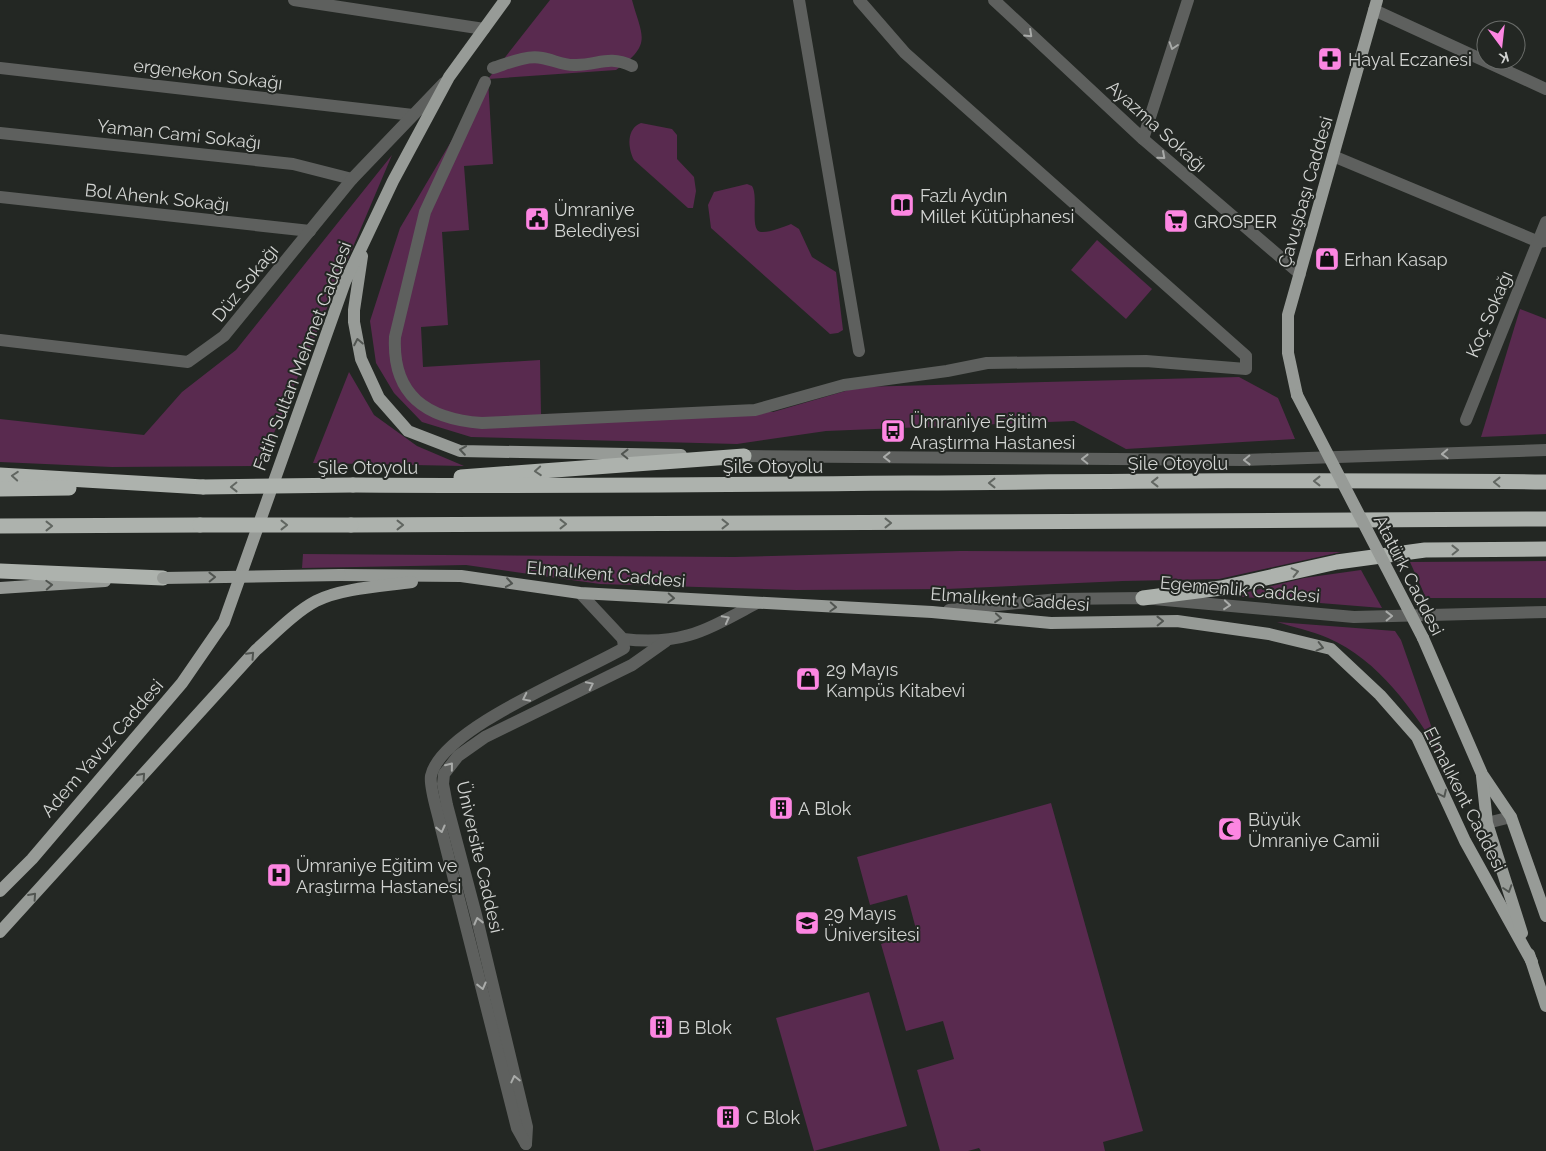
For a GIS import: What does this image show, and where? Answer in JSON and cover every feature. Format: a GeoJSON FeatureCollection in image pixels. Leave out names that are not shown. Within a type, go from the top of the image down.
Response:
{"type":"FeatureCollection","features":[{"type":"Feature","properties":{"kind":"highway"},"geometry":{"type":"LineString","coordinates":[[353,485],[744,456]]}},
{"type":"Feature","properties":{"kind":"highway"},"geometry":{"type":"LineString","coordinates":[[0,475],[203,487]]}},
{"type":"Feature","properties":{"kind":"highway","name":"Şile Otoyolu"},"geometry":{"type":"LineString","coordinates":[[0,489],[353,485],[551,487],[1384,480],[1546,482]]}},
{"type":"Feature","properties":{"kind":"highway"},"geometry":{"type":"LineString","coordinates":[[0,526],[1546,519]]}},
{"type":"Feature","properties":{"kind":"highway"},"geometry":{"type":"LineString","coordinates":[[1143,598],[1221,588],[1337,562],[1425,550],[1546,549]]}},
{"type":"Feature","properties":{"kind":"highway"},"geometry":{"type":"LineString","coordinates":[[0,571],[163,578]]}},
{"type":"Feature","properties":{"kind":"main road","name":"Fatih Sultan Mehmet Caddesi"},"geometry":{"type":"LineString","coordinates":[[224,622],[345,282],[393,181],[449,77],[505,0]]}},
{"type":"Feature","properties":{"kind":"main road","name":"Çavuşbaşı Caddesi"},"geometry":{"type":"LineString","coordinates":[[1297,395],[1288,353],[1288,315],[1375,5]]}},
{"type":"Feature","properties":{"kind":"main road"},"geometry":{"type":"LineString","coordinates":[[364,243],[354,310],[354,322],[361,359],[379,398],[408,431],[460,451],[744,456]]}},
{"type":"Feature","properties":{"kind":"main road","name":"Atatürk Caddesi"},"geometry":{"type":"LineString","coordinates":[[1297,395],[1423,638],[1482,774],[1511,817],[1546,916]]}},
{"type":"Feature","properties":{"kind":"main road","name":"Elmalıkent Caddesi"},"geometry":{"type":"LineString","coordinates":[[163,578],[340,575],[461,576],[580,593],[932,612],[1051,623],[1177,621],[1269,634],[1331,649],[1380,695],[1417,737],[1465,841],[1532,962]]}},
{"type":"Feature","properties":{"kind":"main road"},"geometry":{"type":"LineString","coordinates":[[0,932],[256,650],[281,628],[316,601],[358,589],[461,576]]}},
{"type":"Feature","properties":{"kind":"main road"},"geometry":{"type":"LineString","coordinates":[[0,588],[163,578]]}},
{"type":"Feature","properties":{"kind":"main road","name":"Adem Yavuz Caddesi"},"geometry":{"type":"LineString","coordinates":[[0,891],[32,859],[182,682],[224,622]]}},
{"type":"Feature","properties":{"kind":"main road","name":"Atatürk Caddesi"},"geometry":{"type":"LineString","coordinates":[[1482,774],[1487,823],[1546,1006]]}},
{"type":"Feature","properties":{"kind":"street"},"geometry":{"type":"LineString","coordinates":[[294,0],[484,29]]}},
{"type":"Feature","properties":{"kind":"street"},"geometry":{"type":"LineString","coordinates":[[799,0],[860,351]]}},
{"type":"Feature","properties":{"kind":"street"},"geometry":{"type":"LineString","coordinates":[[485,82],[425,212],[395,337],[394,353],[402,383],[409,396],[435,412],[463,422],[482,423],[755,410],[844,384],[947,371],[987,363],[1146,361],[1246,369],[1246,356],[905,53],[859,0]]}},
{"type":"Feature","properties":{"kind":"street"},"geometry":{"type":"LineString","coordinates":[[1143,140],[1188,0]]}},
{"type":"Feature","properties":{"kind":"street","name":"Ayazma Sokağı"},"geometry":{"type":"LineString","coordinates":[[999,2],[1143,140],[1300,274]]}},
{"type":"Feature","properties":{"kind":"street"},"geometry":{"type":"LineString","coordinates":[[1375,5],[1546,89]]}},
{"type":"Feature","properties":{"kind":"street"},"geometry":{"type":"LineString","coordinates":[[493,68],[533,58],[568,65],[610,60],[632,66]]}},
{"type":"Feature","properties":{"kind":"street","name":"ergenekon Sokağı"},"geometry":{"type":"LineString","coordinates":[[0,68],[413,115]]}},
{"type":"Feature","properties":{"kind":"street","name":"Düz Sokağı"},"geometry":{"type":"LineString","coordinates":[[0,340],[188,362],[224,336],[352,179],[449,77]]}},
{"type":"Feature","properties":{"kind":"street","name":"Yaman Cami Sokağı"},"geometry":{"type":"LineString","coordinates":[[0,133],[293,164],[352,179]]}},
{"type":"Feature","properties":{"kind":"street"},"geometry":{"type":"LineString","coordinates":[[1334,156],[1542,242]]}},
{"type":"Feature","properties":{"kind":"street","name":"Bol Ahenk Sokağı"},"geometry":{"type":"LineString","coordinates":[[0,197],[310,232]]}},
{"type":"Feature","properties":{"kind":"street","name":"Koç Sokağı"},"geometry":{"type":"LineString","coordinates":[[1466,420],[1498,335],[1542,242],[1546,222]]}},
{"type":"Feature","properties":{"kind":"street"},"geometry":{"type":"LineString","coordinates":[[744,456],[1244,460],[1546,450]]}},
{"type":"Feature","properties":{"kind":"street"},"geometry":{"type":"LineString","coordinates":[[580,593],[623,640],[653,643],[706,630],[757,603]]}},
{"type":"Feature","properties":{"kind":"street","name":"Egemenlik Caddesi"},"geometry":{"type":"LineString","coordinates":[[932,612],[1058,599],[1143,598],[1354,617],[1546,612]]}},
{"type":"Feature","properties":{"kind":"street","name":"Üniversite Caddesi"},"geometry":{"type":"LineString","coordinates":[[527,1148],[517,1128],[440,824],[431,777],[439,760],[464,735],[493,714],[624,648],[623,640]]}},
{"type":"Feature","properties":{"kind":"street","name":"Üniversite Caddesi"},"geometry":{"type":"LineString","coordinates":[[527,1148],[527,1127],[476,915],[447,805],[443,784],[444,774],[458,756],[485,737],[632,665],[666,641]]}},
{"type":"Feature","properties":{"kind":"street"},"geometry":{"type":"LineString","coordinates":[[1487,823],[1511,817]]}},
{"type":"Feature","properties":{"kind":"shaded area"},"geometry":{"type":"Polygon","coordinates":[[[550,0],[632,0],[642,39],[636,53],[616,70],[488,79],[550,0]]]}},
{"type":"Feature","properties":{"kind":"shaded area"},"geometry":{"type":"Polygon","coordinates":[[[488,79],[493,164],[464,166],[469,230],[442,232],[448,325],[421,327],[423,367],[540,360],[541,414],[773,412],[859,387],[1239,377],[1278,398],[1295,439],[1126,449],[1074,421],[826,431],[737,444],[471,437],[422,422],[394,393],[376,363],[370,321],[400,228],[488,79]]]}},
{"type":"Feature","properties":{"kind":"shaded area"},"geometry":{"type":"Polygon","coordinates":[[[641,123],[672,129],[677,135],[677,159],[694,177],[696,191],[693,208],[688,208],[634,160],[630,150],[630,139],[633,130],[641,123]]]}},
{"type":"Feature","properties":{"kind":"shaded area"},"geometry":{"type":"Polygon","coordinates":[[[392,155],[260,466],[112,467],[0,462],[0,419],[144,435],[182,392],[236,350],[392,155]]]}},
{"type":"Feature","properties":{"kind":"shaded area"},"geometry":{"type":"Polygon","coordinates":[[[747,184],[752,186],[754,191],[757,230],[768,232],[791,224],[799,229],[812,257],[836,272],[843,330],[830,334],[711,228],[708,205],[714,192],[747,184]]]}},
{"type":"Feature","properties":{"kind":"shaded area"},"geometry":{"type":"Polygon","coordinates":[[[1097,240],[1152,289],[1126,319],[1071,270],[1097,240]]]}},
{"type":"Feature","properties":{"kind":"shaded area"},"geometry":{"type":"Polygon","coordinates":[[[1520,309],[1546,319],[1546,434],[1481,437],[1520,309]]]}},
{"type":"Feature","properties":{"kind":"shaded area"},"geometry":{"type":"Polygon","coordinates":[[[349,372],[374,415],[417,446],[464,466],[313,463],[349,372]]]}},
{"type":"Feature","properties":{"kind":"shaded area"},"geometry":{"type":"Polygon","coordinates":[[[960,551],[1341,552],[1219,579],[1123,581],[947,589],[796,590],[600,584],[466,565],[302,568],[303,554],[734,557],[960,551]]]}},
{"type":"Feature","properties":{"kind":"shaded area"},"geometry":{"type":"Polygon","coordinates":[[[1546,561],[1546,598],[1426,598],[1410,562],[1546,561]]]}},
{"type":"Feature","properties":{"kind":"shaded area"},"geometry":{"type":"Polygon","coordinates":[[[1361,570],[1382,608],[1232,596],[1304,578],[1361,570]]]}},
{"type":"Feature","properties":{"kind":"shaded area"},"geometry":{"type":"Polygon","coordinates":[[[1277,622],[1395,631],[1401,640],[1442,757],[1420,722],[1394,688],[1363,659],[1328,638],[1277,622]]]}},
{"type":"Feature","properties":{"kind":"shaded area"},"geometry":{"type":"Polygon","coordinates":[[[1051,803],[1143,1131],[1103,1142],[1105,1151],[981,1151],[979,1148],[968,1151],[940,1151],[917,1070],[954,1059],[943,1021],[906,1031],[881,944],[917,933],[907,895],[870,905],[857,857],[1051,803]]]}},
{"type":"Feature","properties":{"kind":"shaded area"},"geometry":{"type":"Polygon","coordinates":[[[869,992],[907,1126],[814,1151],[776,1018],[869,992]]]}},
{"type":"Feature","properties":{"kind":"place","name":"Hayal Eczanesi"},"geometry":{"type":"Point","coordinates":[1330,59]}},
{"type":"Feature","properties":{"kind":"place","name":"Fazlı Aydın Millet Kütüphanesi"},"geometry":{"type":"Point","coordinates":[902,205]}},
{"type":"Feature","properties":{"kind":"place","name":"Ümraniye Belediyesi"},"geometry":{"type":"Point","coordinates":[537,219]}},
{"type":"Feature","properties":{"kind":"place","name":"GROSPER"},"geometry":{"type":"Point","coordinates":[1176,221]}},
{"type":"Feature","properties":{"kind":"place","name":"Erhan Kasap"},"geometry":{"type":"Point","coordinates":[1327,259]}},
{"type":"Feature","properties":{"kind":"place","name":"Ümraniye Eğitim Araştırma Hastanesi"},"geometry":{"type":"Point","coordinates":[893,431]}},
{"type":"Feature","properties":{"kind":"place","name":"29 Mayıs Kampüs Kitabevi"},"geometry":{"type":"Point","coordinates":[808,679]}},
{"type":"Feature","properties":{"kind":"place","name":"A Blok"},"geometry":{"type":"Point","coordinates":[781,808]}},
{"type":"Feature","properties":{"kind":"place","name":"Büyük Ümraniye Camii"},"geometry":{"type":"Point","coordinates":[1230,829]}},
{"type":"Feature","properties":{"kind":"place","name":"Ümraniye Eğitim ve Araştırma Hastanesi"},"geometry":{"type":"Point","coordinates":[279,875]}},
{"type":"Feature","properties":{"kind":"place","name":"29 Mayıs Üniversitesi"},"geometry":{"type":"Point","coordinates":[807,923]}},
{"type":"Feature","properties":{"kind":"place","name":"B Blok"},"geometry":{"type":"Point","coordinates":[661,1027]}},
{"type":"Feature","properties":{"kind":"place","name":"C Blok"},"geometry":{"type":"Point","coordinates":[728,1117]}}]}
